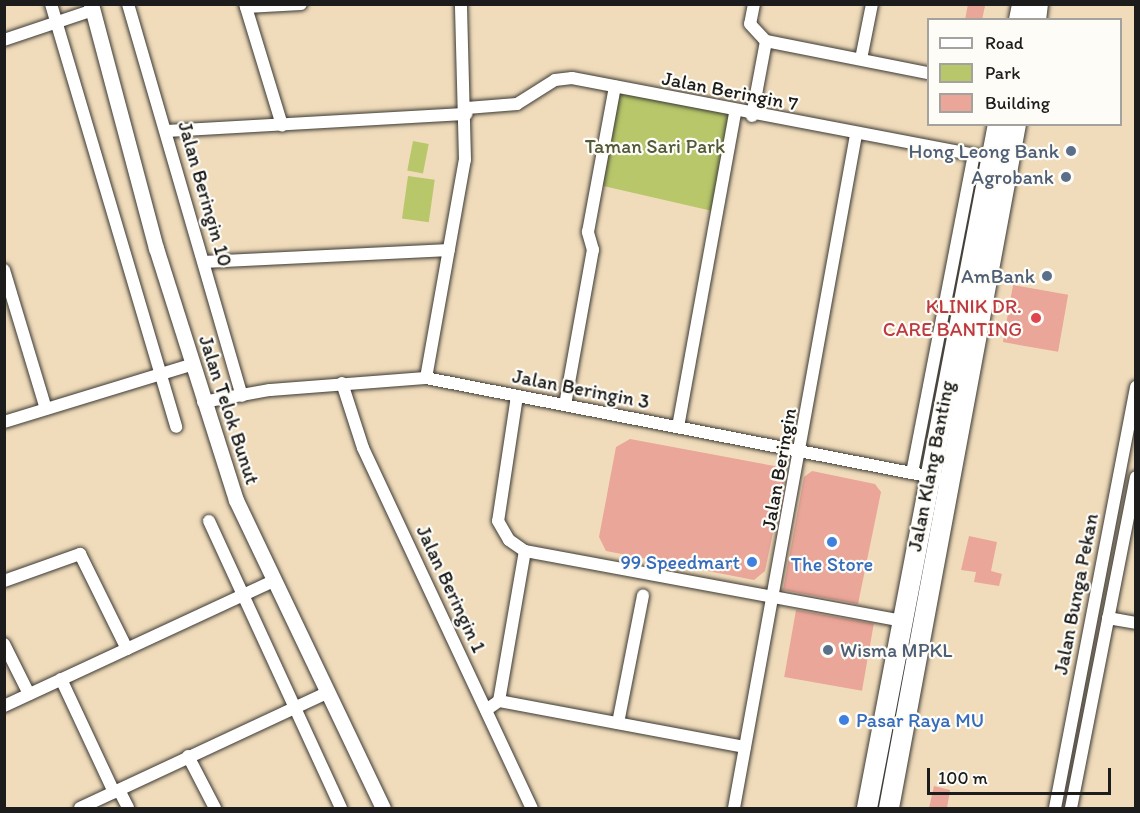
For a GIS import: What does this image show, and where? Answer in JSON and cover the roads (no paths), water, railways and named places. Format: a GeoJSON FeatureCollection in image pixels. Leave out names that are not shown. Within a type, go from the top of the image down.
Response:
{"type":"FeatureCollection","features":[{"type":"Feature","properties":{"kind":"highway","name":"Jalan Klang Banting"},"geometry":{"type":"LineString","coordinates":[[867,808],[902,621],[920,475],[983,157],[997,126]]}},
{"type":"Feature","properties":{"kind":"highway","name":"Jalan Klang Banting"},"geometry":{"type":"LineString","coordinates":[[889,808],[1016,126]]}},
{"type":"Feature","properties":{"kind":"street"},"geometry":{"type":"LineString","coordinates":[[51,4],[176,427]]}},
{"type":"Feature","properties":{"kind":"street","name":"Jalan Beringin 10"},"geometry":{"type":"LineString","coordinates":[[128,4],[168,131],[242,396]]}},
{"type":"Feature","properties":{"kind":"street"},"geometry":{"type":"LineString","coordinates":[[282,125],[246,6],[301,4]]}},
{"type":"Feature","properties":{"kind":"street"},"geometry":{"type":"LineString","coordinates":[[426,378],[465,160],[467,111],[461,4]]}},
{"type":"Feature","properties":{"kind":"street"},"geometry":{"type":"LineString","coordinates":[[754,4],[750,24],[763,39],[927,72]]}},
{"type":"Feature","properties":{"kind":"street"},"geometry":{"type":"LineString","coordinates":[[861,59],[872,4]]}},
{"type":"Feature","properties":{"kind":"street"},"geometry":{"type":"LineString","coordinates":[[4,40],[57,23],[92,7]]}},
{"type":"Feature","properties":{"kind":"street","name":"Jalan Telok Bunut"},"geometry":{"type":"LineString","coordinates":[[92,7],[203,402],[271,582],[383,808]]}},
{"type":"Feature","properties":{"kind":"street"},"geometry":{"type":"LineString","coordinates":[[752,117],[763,39]]}},
{"type":"Feature","properties":{"kind":"street","name":"Jalan Beringin 7"},"geometry":{"type":"LineString","coordinates":[[168,131],[467,111],[517,104],[560,78],[615,86],[735,114],[983,157]]}},
{"type":"Feature","properties":{"kind":"street"},"geometry":{"type":"LineString","coordinates":[[565,405],[593,250],[588,232],[615,86]]}},
{"type":"Feature","properties":{"kind":"street"},"geometry":{"type":"LineString","coordinates":[[678,427],[735,114]]}},
{"type":"Feature","properties":{"kind":"street","name":"Jalan Beringin"},"geometry":{"type":"LineString","coordinates":[[734,808],[803,452],[856,135]]}},
{"type":"Feature","properties":{"kind":"street"},"geometry":{"type":"LineString","coordinates":[[204,262],[449,250]]}},
{"type":"Feature","properties":{"kind":"street"},"geometry":{"type":"LineString","coordinates":[[4,270],[10,308],[46,409]]}},
{"type":"Feature","properties":{"kind":"street"},"geometry":{"type":"LineString","coordinates":[[4,422],[191,365]]}},
{"type":"Feature","properties":{"kind":"street","name":"Jalan Beringin 3"},"geometry":{"type":"LineString","coordinates":[[203,402],[342,382],[426,378],[950,480]]}},
{"type":"Feature","properties":{"kind":"street","name":"Jalan Beringin 1"},"geometry":{"type":"LineString","coordinates":[[342,382],[363,448],[532,808]]}},
{"type":"Feature","properties":{"kind":"street","name":"Jalan Bunga Pekan"},"geometry":{"type":"LineString","coordinates":[[1055,808],[1136,387]]}},
{"type":"Feature","properties":{"kind":"street"},"geometry":{"type":"LineString","coordinates":[[517,396],[498,521],[509,540],[525,551],[774,600],[902,621]]}},
{"type":"Feature","properties":{"kind":"street","name":"Jalan Bunga Pekan"},"geometry":{"type":"LineString","coordinates":[[1071,808],[1136,477]]}},
{"type":"Feature","properties":{"kind":"street"},"geometry":{"type":"LineString","coordinates":[[1116,489],[1132,492]]}},
{"type":"Feature","properties":{"kind":"street"},"geometry":{"type":"LineString","coordinates":[[209,521],[291,707],[341,808]]}},
{"type":"Feature","properties":{"kind":"street"},"geometry":{"type":"LineString","coordinates":[[499,701],[525,551]]}},
{"type":"Feature","properties":{"kind":"street"},"geometry":{"type":"LineString","coordinates":[[4,581],[80,554],[127,649]]}},
{"type":"Feature","properties":{"kind":"street"},"geometry":{"type":"LineString","coordinates":[[4,706],[271,582]]}},
{"type":"Feature","properties":{"kind":"street"},"geometry":{"type":"LineString","coordinates":[[618,723],[643,595]]}},
{"type":"Feature","properties":{"kind":"street"},"geometry":{"type":"LineString","coordinates":[[1108,618],[1136,623]]}},
{"type":"Feature","properties":{"kind":"street"},"geometry":{"type":"LineString","coordinates":[[4,644],[29,694]]}},
{"type":"Feature","properties":{"kind":"street"},"geometry":{"type":"LineString","coordinates":[[61,680],[116,791],[128,808]]}},
{"type":"Feature","properties":{"kind":"street"},"geometry":{"type":"LineString","coordinates":[[80,808],[291,707],[327,693]]}},
{"type":"Feature","properties":{"kind":"street"},"geometry":{"type":"LineString","coordinates":[[486,710],[499,701],[746,747]]}},
{"type":"Feature","properties":{"kind":"street"},"geometry":{"type":"LineString","coordinates":[[188,756],[215,808]]}},
{"type":"Feature","properties":{"kind":"place","name":"Hong Leong Bank"},"geometry":{"type":"Point","coordinates":[1071,151]}},
{"type":"Feature","properties":{"kind":"place","name":"Agrobank"},"geometry":{"type":"Point","coordinates":[1066,177]}},
{"type":"Feature","properties":{"kind":"place","name":"AmBank"},"geometry":{"type":"Point","coordinates":[1047,276]}},
{"type":"Feature","properties":{"kind":"place","name":"KLINIK DR. CARE BANTING"},"geometry":{"type":"Point","coordinates":[1036,318]}},
{"type":"Feature","properties":{"kind":"place","name":"The Store"},"geometry":{"type":"Point","coordinates":[832,542]}},
{"type":"Feature","properties":{"kind":"place","name":"99 Speedmart"},"geometry":{"type":"Point","coordinates":[752,562]}},
{"type":"Feature","properties":{"kind":"place","name":"Wisma MPKL"},"geometry":{"type":"Point","coordinates":[828,650]}},
{"type":"Feature","properties":{"kind":"place","name":"Pasar Raya MU"},"geometry":{"type":"Point","coordinates":[844,720]}},
{"type":"Feature","properties":{"kind":"park label","name":"Taman Sari Park"},"geometry":{"type":"Point","coordinates":[655,146]}}]}
